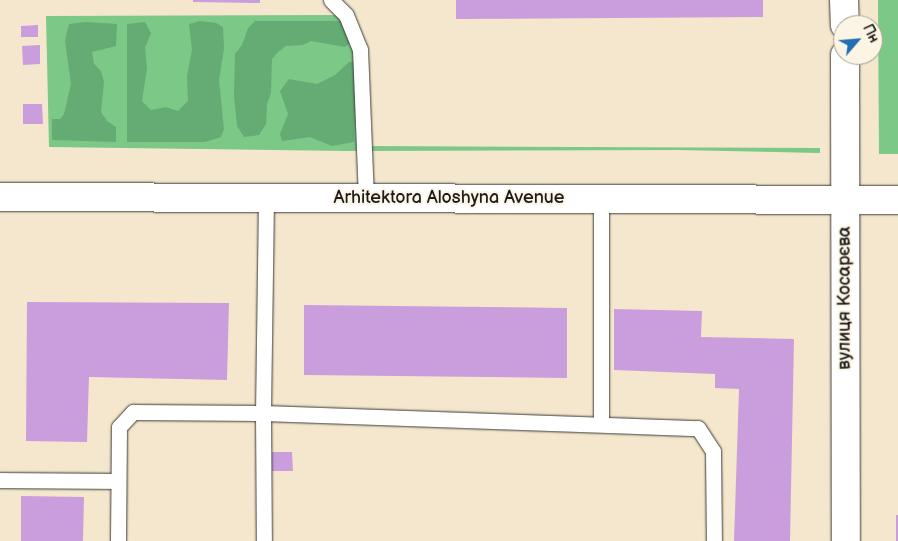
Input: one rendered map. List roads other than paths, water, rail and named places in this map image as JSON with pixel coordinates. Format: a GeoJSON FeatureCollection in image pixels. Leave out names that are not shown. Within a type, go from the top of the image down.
{"type":"FeatureCollection","features":[{"type":"Feature","properties":{"kind":"street"},"geometry":{"type":"LineString","coordinates":[[844,0],[845,15]]}},
{"type":"Feature","properties":{"kind":"street","name":"вулиця Косарєва"},"geometry":{"type":"LineString","coordinates":[[845,65],[846,541]]}},
{"type":"Feature","properties":{"kind":"street","name":"Arhitektora Aloshyna Avenue"},"geometry":{"type":"LineString","coordinates":[[0,197],[601,197],[898,200]]}},
{"type":"Feature","properties":{"kind":"lane"},"geometry":{"type":"LineString","coordinates":[[331,0],[346,15],[360,49],[366,198]]}},
{"type":"Feature","properties":{"kind":"lane"},"geometry":{"type":"LineString","coordinates":[[601,197],[601,423]]}},
{"type":"Feature","properties":{"kind":"lane"},"geometry":{"type":"LineString","coordinates":[[264,541],[263,413],[266,198]]}},
{"type":"Feature","properties":{"kind":"lane"},"geometry":{"type":"LineString","coordinates":[[118,541],[119,428],[133,412],[263,413],[601,423],[698,428],[713,452],[714,541]]}},
{"type":"Feature","properties":{"kind":"lane"},"geometry":{"type":"LineString","coordinates":[[0,480],[118,480]]}}]}
